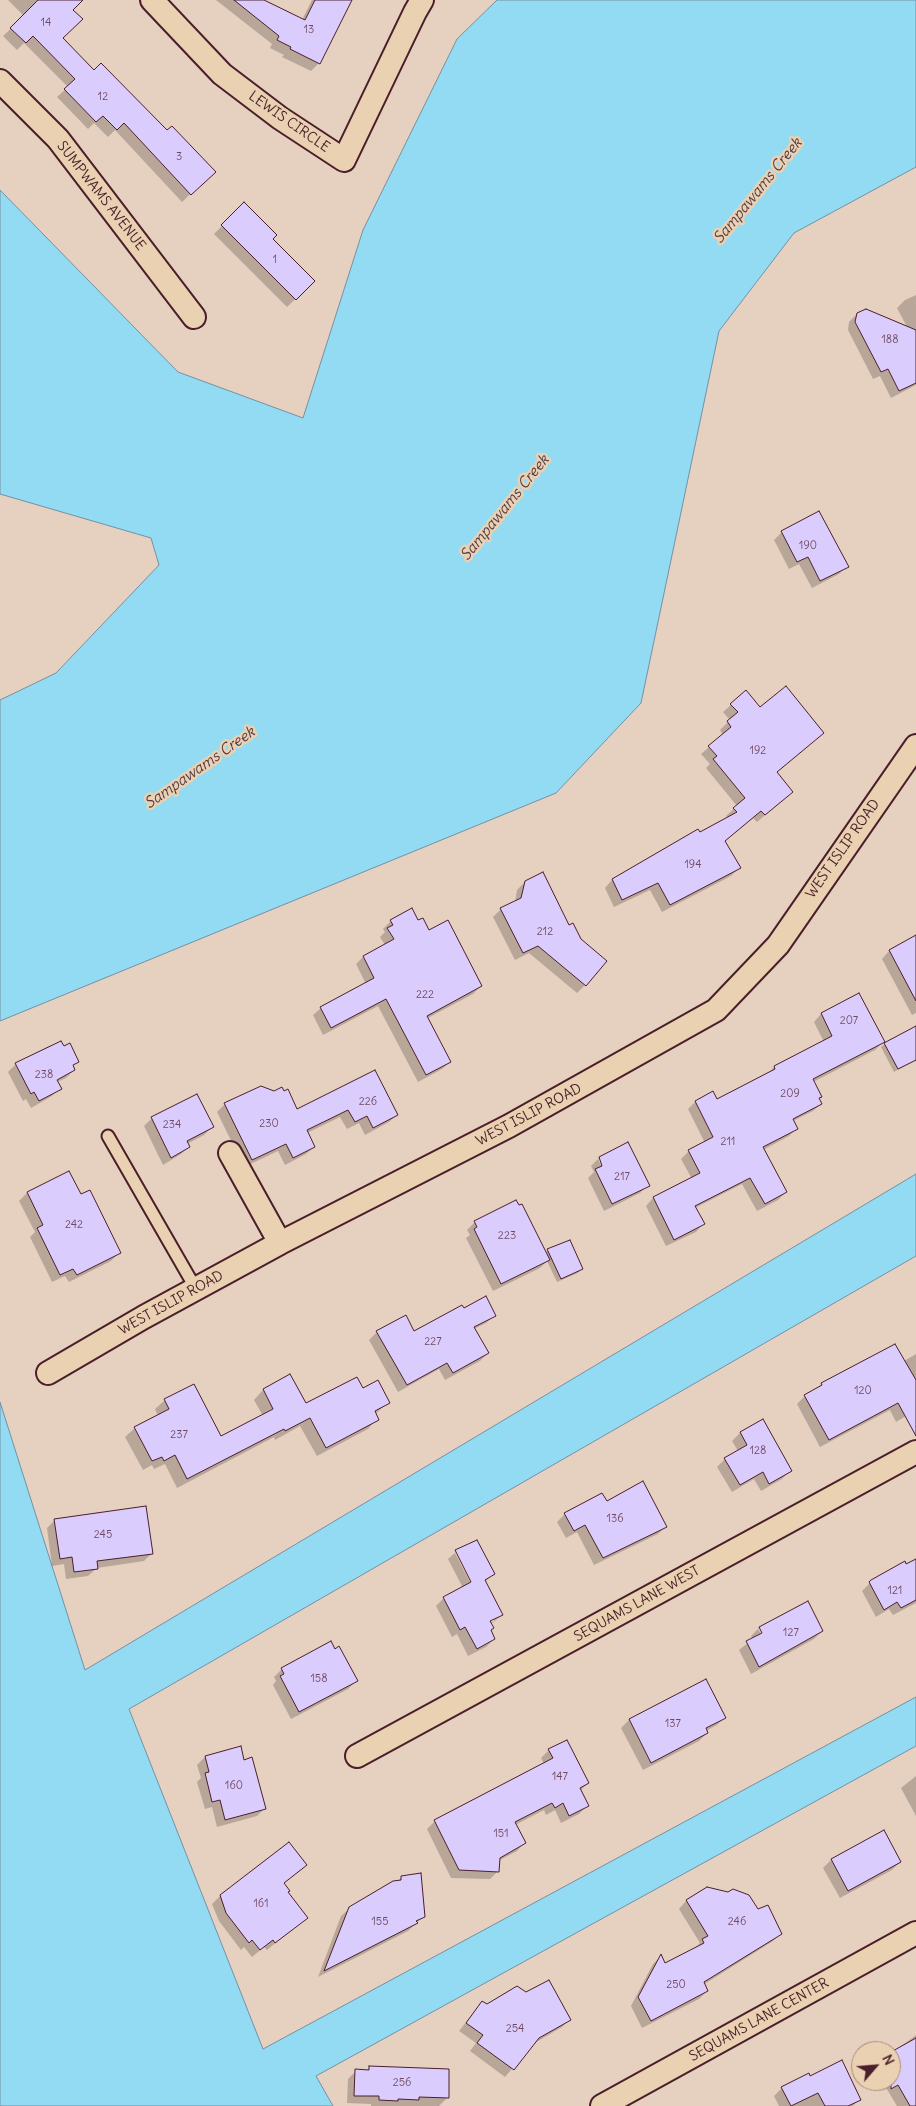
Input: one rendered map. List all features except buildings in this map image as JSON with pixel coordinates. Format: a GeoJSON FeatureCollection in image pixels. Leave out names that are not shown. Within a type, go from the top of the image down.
{"type":"FeatureCollection","features":[{"type":"Feature","properties":{"kind":"street","name":"LEWIS CIRCLE"},"geometry":{"type":"LineString","coordinates":[[152,0],[222,74],[280,118],[344,160],[422,0]]}},
{"type":"Feature","properties":{"kind":"street","name":"SUMPWAMS AVENUE"},"geometry":{"type":"LineString","coordinates":[[0,80],[58,139],[194,317]]}},
{"type":"Feature","properties":{"kind":"street","name":"WEST ISLIP ROAD"},"geometry":{"type":"LineString","coordinates":[[48,1373],[144,1317],[280,1244],[509,1126],[716,1010],[778,945],[916,746]]}},
{"type":"Feature","properties":{"kind":"street"},"geometry":{"type":"LineString","coordinates":[[230,1153],[280,1244]]}},
{"type":"Feature","properties":{"kind":"street","name":"SEQUAMS LANE WEST"},"geometry":{"type":"LineString","coordinates":[[357,1756],[916,1452]]}},
{"type":"Feature","properties":{"kind":"street","name":"SEQUAMS LANE CENTER"},"geometry":{"type":"LineString","coordinates":[[602,2106],[916,1933]]}},
{"type":"Feature","properties":{"kind":"lane"},"geometry":{"type":"LineString","coordinates":[[108,1136],[196,1289]]}},
{"type":"Feature","properties":{"kind":"water","name":"Sampawams Creek"},"geometry":{"type":"Polygon","coordinates":[[[497,0],[916,0],[916,167],[794,233],[719,331],[641,703],[556,793],[0,1021],[0,700],[56,673],[159,565],[151,538],[0,494],[0,190],[178,372],[303,418],[363,230],[457,39],[497,0]]]}},
{"type":"Feature","properties":{"kind":"water"},"geometry":{"type":"Polygon","coordinates":[[[916,1174],[916,1256],[129,1709],[263,2049],[916,1697],[916,1746],[316,2076],[333,2106],[0,2106],[0,1402],[85,1670],[916,1174]]]}}]}
